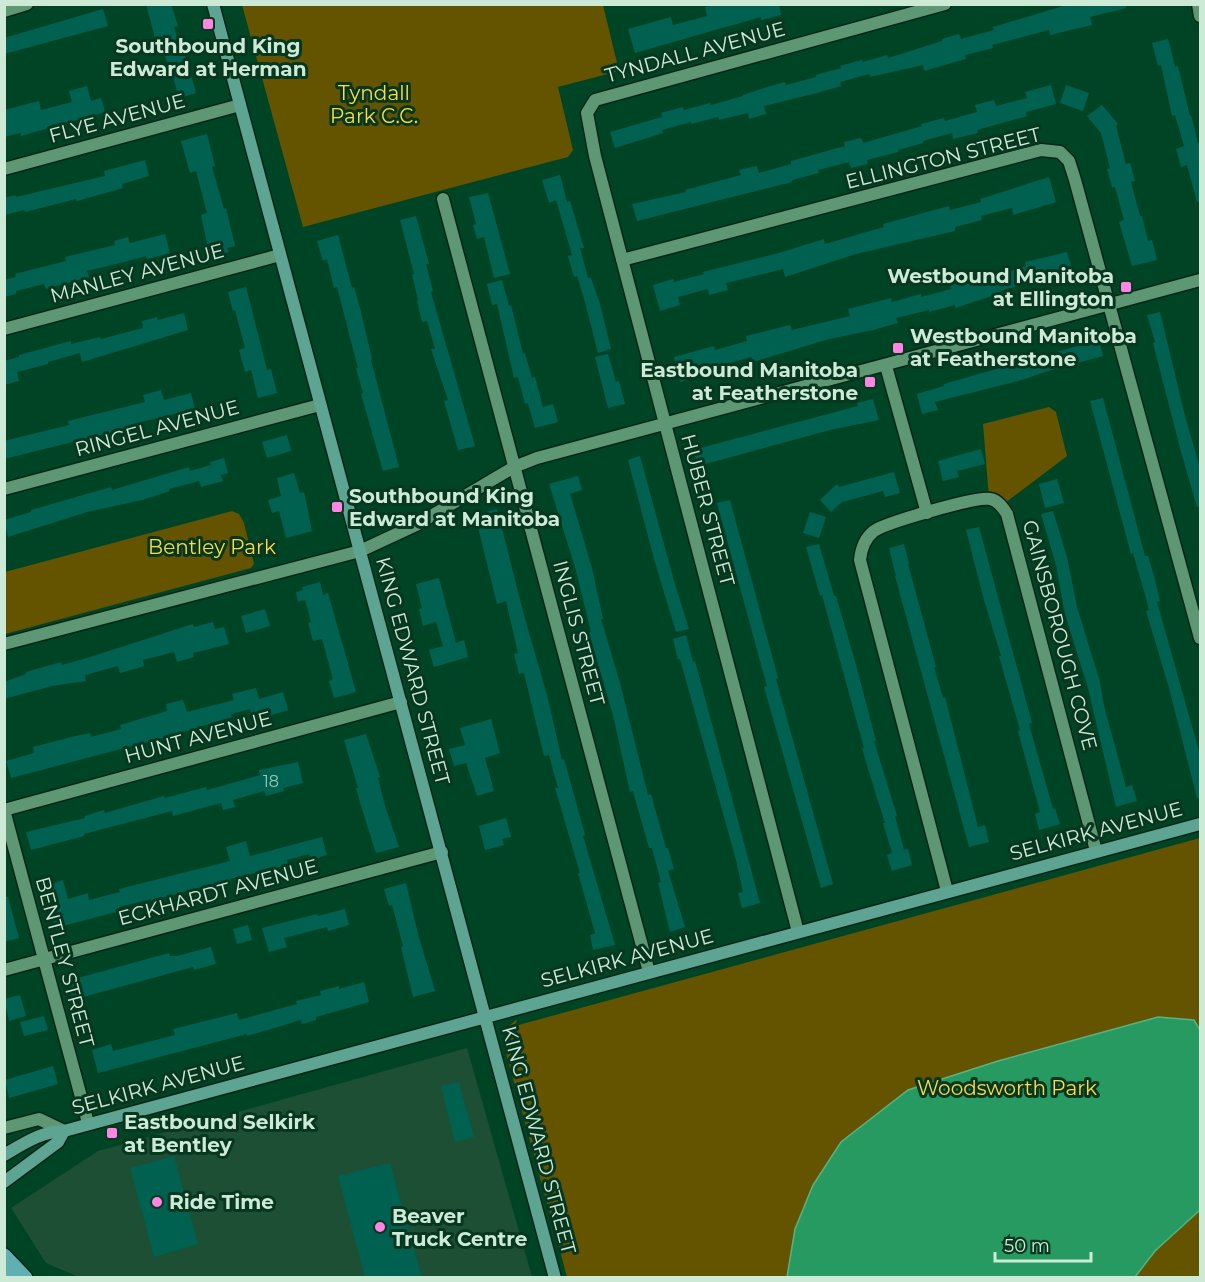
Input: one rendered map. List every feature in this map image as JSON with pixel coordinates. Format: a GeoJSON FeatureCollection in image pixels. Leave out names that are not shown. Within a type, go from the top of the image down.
{"type":"FeatureCollection","features":[{"type":"Feature","properties":{"kind":"main road"},"geometry":{"type":"LineString","coordinates":[[4,1256],[25,1278]]}},
{"type":"Feature","properties":{"kind":"main road"},"geometry":{"type":"LineString","coordinates":[[4,1275],[11,1278]]}},
{"type":"Feature","properties":{"kind":"street"},"geometry":{"type":"LineString","coordinates":[[4,11],[27,4]]}},
{"type":"Feature","properties":{"kind":"street","name":"KING EDWARD STREET"},"geometry":{"type":"LineString","coordinates":[[213,4],[555,1278]]}},
{"type":"Feature","properties":{"kind":"street","name":"TYNDALL AVENUE"},"geometry":{"type":"LineString","coordinates":[[595,100],[945,4]]}},
{"type":"Feature","properties":{"kind":"street"},"geometry":{"type":"LineString","coordinates":[[1198,4],[1200,16]]}},
{"type":"Feature","properties":{"kind":"street","name":"HUBER STREET"},"geometry":{"type":"LineString","coordinates":[[595,100],[587,113],[595,156],[798,932]]}},
{"type":"Feature","properties":{"kind":"street","name":"FLYE AVENUE"},"geometry":{"type":"LineString","coordinates":[[4,169],[240,105]]}},
{"type":"Feature","properties":{"kind":"street","name":"ELLINGTON STREET"},"geometry":{"type":"LineString","coordinates":[[622,260],[1041,150],[1060,152],[1069,161],[1075,180],[1200,638]]}},
{"type":"Feature","properties":{"kind":"street","name":"INGLIS STREET"},"geometry":{"type":"LineString","coordinates":[[443,200],[649,972]]}},
{"type":"Feature","properties":{"kind":"street","name":"MANLEY AVENUE"},"geometry":{"type":"LineString","coordinates":[[4,329],[280,255]]}},
{"type":"Feature","properties":{"kind":"street"},"geometry":{"type":"LineString","coordinates":[[4,644],[360,551],[416,525],[514,467],[537,458],[1200,280]]}},
{"type":"Feature","properties":{"kind":"street"},"geometry":{"type":"LineString","coordinates":[[886,366],[927,513]]}},
{"type":"Feature","properties":{"kind":"street","name":"RINGEL AVENUE"},"geometry":{"type":"LineString","coordinates":[[4,489],[320,405]]}},
{"type":"Feature","properties":{"kind":"street","name":"GAINSBOROUGH COVE"},"geometry":{"type":"LineString","coordinates":[[947,891],[860,560],[869,535],[877,529],[927,513],[989,498],[997,501],[1007,514],[1096,851]]}},
{"type":"Feature","properties":{"kind":"street","name":"HUNT AVENUE"},"geometry":{"type":"LineString","coordinates":[[4,810],[401,702]]}},
{"type":"Feature","properties":{"kind":"street","name":"BENTLEY STREET"},"geometry":{"type":"LineString","coordinates":[[4,810],[88,1123]]}},
{"type":"Feature","properties":{"kind":"street","name":"SELKIRK AVENUE"},"geometry":{"type":"LineString","coordinates":[[4,1155],[52,1131],[64,1131],[1200,824]]}},
{"type":"Feature","properties":{"kind":"street","name":"ECKHARDT AVENUE"},"geometry":{"type":"LineString","coordinates":[[4,970],[442,852]]}},
{"type":"Feature","properties":{"kind":"street","name":"SELKIRK AVENUE"},"geometry":{"type":"LineString","coordinates":[[4,1128],[39,1119],[64,1131]]}},
{"type":"Feature","properties":{"kind":"street","name":"SELKIRK AVENUE"},"geometry":{"type":"LineString","coordinates":[[4,1182],[58,1142],[64,1131]]}},
{"type":"Feature","properties":{"kind":"shaded area"},"geometry":{"type":"Polygon","coordinates":[[[1158,1017],[1194,1020],[1200,1030],[1200,1210],[1155,1251],[1135,1277],[787,1277],[795,1229],[813,1185],[841,1142],[908,1090],[998,1061],[1158,1017]]]}},
{"type":"Feature","properties":{"kind":"shaded area"},"geometry":{"type":"Polygon","coordinates":[[[467,1048],[532,1277],[79,1277],[46,1263],[11,1208],[98,1151],[467,1048]]]}},
{"type":"Feature","properties":{"kind":"green space","name":"Tyndall Park C.C."},"geometry":{"type":"Polygon","coordinates":[[[242,5],[603,5],[619,71],[558,87],[573,150],[568,157],[303,227],[242,5]]]}},
{"type":"Feature","properties":{"kind":"green space"},"geometry":{"type":"Polygon","coordinates":[[[1049,407],[1056,412],[1067,456],[1001,506],[989,498],[983,424],[1049,407]]]}},
{"type":"Feature","properties":{"kind":"green space","name":"Bentley Park"},"geometry":{"type":"Polygon","coordinates":[[[232,511],[239,514],[244,523],[254,564],[251,568],[5,634],[5,572],[232,511]]]}},
{"type":"Feature","properties":{"kind":"green space","name":"Woodsworth Park"},"geometry":{"type":"Polygon","coordinates":[[[1200,838],[1200,1277],[567,1277],[503,1042],[509,1026],[517,1019],[515,1026],[1200,838]]]}},
{"type":"Feature","properties":{"kind":"building"},"geometry":{"type":"Polygon","coordinates":[[[146,4],[171,4],[178,26],[174,27],[196,93],[179,98],[160,37],[155,38],[146,4]]]}},
{"type":"Feature","properties":{"kind":"building"},"geometry":{"type":"Polygon","coordinates":[[[715,4],[779,4],[781,15],[761,20],[761,17],[635,53],[628,29],[671,17],[673,25],[707,16],[705,7],[715,4]]]}},
{"type":"Feature","properties":{"kind":"building"},"geometry":{"type":"Polygon","coordinates":[[[1070,4],[1125,4],[1126,8],[1090,17],[1092,25],[1050,35],[1049,30],[992,45],[993,48],[965,55],[966,59],[924,71],[923,65],[870,77],[869,74],[840,82],[841,86],[764,106],[766,114],[749,119],[748,113],[719,120],[718,117],[691,124],[691,122],[662,130],[663,133],[615,148],[610,132],[662,117],[661,113],[683,107],[684,110],[710,103],[711,105],[785,82],[786,85],[816,77],[816,75],[841,68],[840,66],[862,60],[863,62],[887,55],[888,58],[959,34],[961,39],[994,30],[993,27],[1070,4]]]}},
{"type":"Feature","properties":{"kind":"building"},"geometry":{"type":"Polygon","coordinates":[[[103,9],[108,26],[4,54],[4,38],[103,9]]]}},
{"type":"Feature","properties":{"kind":"building"},"geometry":{"type":"Polygon","coordinates":[[[1168,39],[1175,67],[1178,66],[1198,143],[1200,142],[1200,202],[1197,202],[1187,165],[1181,167],[1176,149],[1184,146],[1175,115],[1172,116],[1161,65],[1158,66],[1152,43],[1168,39]]]}},
{"type":"Feature","properties":{"kind":"building"},"geometry":{"type":"Polygon","coordinates":[[[1051,85],[1056,104],[1026,112],[1027,116],[977,130],[978,133],[953,139],[952,133],[867,160],[868,164],[851,168],[849,162],[818,170],[819,173],[792,180],[792,182],[637,221],[632,204],[686,192],[685,190],[741,175],[739,170],[757,166],[759,173],[791,164],[791,161],[845,146],[844,142],[861,138],[863,143],[922,126],[921,124],[944,118],[945,121],[977,112],[975,105],[994,100],[996,106],[1027,98],[1025,92],[1051,85]]]}},
{"type":"Feature","properties":{"kind":"building"},"geometry":{"type":"Polygon","coordinates":[[[1066,85],[1089,93],[1083,111],[1060,103],[1066,85]]]}},
{"type":"Feature","properties":{"kind":"building"},"geometry":{"type":"Polygon","coordinates":[[[87,86],[91,101],[101,98],[105,112],[21,136],[21,133],[4,137],[4,110],[39,101],[41,110],[72,102],[69,91],[87,86]]]}},
{"type":"Feature","properties":{"kind":"building"},"geometry":{"type":"Polygon","coordinates":[[[1102,105],[1118,124],[1116,126],[1126,164],[1130,163],[1135,181],[1131,182],[1140,216],[1142,216],[1148,241],[1152,240],[1157,260],[1132,266],[1119,222],[1124,220],[1115,187],[1112,187],[1107,169],[1110,168],[1101,133],[1087,116],[1102,105]]]}},
{"type":"Feature","properties":{"kind":"building"},"geometry":{"type":"Polygon","coordinates":[[[207,134],[215,166],[212,167],[224,209],[226,208],[235,246],[227,248],[229,252],[210,257],[201,215],[207,213],[196,171],[190,173],[181,141],[207,134]]]}},
{"type":"Feature","properties":{"kind":"building"},"geometry":{"type":"Polygon","coordinates":[[[145,160],[149,176],[122,184],[123,188],[77,201],[76,199],[4,215],[4,198],[105,176],[104,171],[145,160]]]}},
{"type":"Feature","properties":{"kind":"building"},"geometry":{"type":"Polygon","coordinates":[[[560,175],[584,248],[580,248],[588,278],[591,278],[600,304],[611,349],[598,353],[577,276],[574,277],[568,256],[572,255],[556,200],[549,203],[542,180],[560,175]]]}},
{"type":"Feature","properties":{"kind":"building"},"geometry":{"type":"Polygon","coordinates":[[[1049,177],[1056,202],[1013,215],[1012,208],[981,216],[982,220],[955,227],[955,231],[856,254],[785,277],[783,269],[726,283],[728,290],[709,295],[708,289],[678,297],[680,305],[660,311],[653,285],[704,274],[703,272],[824,239],[825,244],[884,227],[883,224],[949,206],[950,210],[981,202],[980,199],[1049,177]]]}},
{"type":"Feature","properties":{"kind":"building"},"geometry":{"type":"Polygon","coordinates":[[[488,193],[510,274],[494,278],[484,237],[477,239],[473,225],[476,224],[469,197],[488,193]]]}},
{"type":"Feature","properties":{"kind":"building"},"geometry":{"type":"Polygon","coordinates":[[[416,216],[429,264],[426,264],[433,291],[431,292],[475,446],[458,450],[444,401],[448,400],[431,349],[435,349],[427,321],[422,322],[412,274],[414,274],[400,220],[416,216]]]}},
{"type":"Feature","properties":{"kind":"building"},"geometry":{"type":"Polygon","coordinates":[[[165,234],[170,253],[147,259],[146,256],[87,271],[89,277],[46,289],[44,284],[16,291],[16,294],[4,297],[4,280],[16,277],[15,274],[66,261],[65,257],[115,245],[114,241],[128,237],[130,243],[165,234]]]}},
{"type":"Feature","properties":{"kind":"building"},"geometry":{"type":"Polygon","coordinates":[[[338,235],[352,288],[354,287],[360,308],[399,467],[383,471],[361,394],[363,393],[356,368],[358,368],[337,287],[334,288],[327,259],[323,261],[317,241],[338,235]]]}},
{"type":"Feature","properties":{"kind":"building"},"geometry":{"type":"Polygon","coordinates":[[[1067,252],[1074,277],[1032,286],[1031,282],[955,308],[955,305],[896,318],[898,323],[873,330],[829,339],[753,362],[751,357],[719,366],[720,371],[680,382],[674,357],[714,346],[715,350],[747,341],[746,336],[790,325],[792,330],[850,316],[848,309],[891,298],[892,302],[921,294],[921,297],[951,289],[949,282],[967,277],[969,284],[1026,266],[1025,262],[1067,252]]]}},
{"type":"Feature","properties":{"kind":"building"},"geometry":{"type":"Polygon","coordinates":[[[502,280],[509,306],[511,305],[523,354],[525,353],[532,378],[535,377],[543,407],[553,404],[558,422],[535,428],[528,403],[525,404],[518,377],[514,378],[497,304],[492,305],[487,284],[502,280]]]}},
{"type":"Feature","properties":{"kind":"building"},"geometry":{"type":"Polygon","coordinates":[[[246,287],[267,370],[271,369],[277,393],[258,398],[251,370],[245,372],[239,350],[245,348],[228,292],[246,287]]]}},
{"type":"Feature","properties":{"kind":"building"},"geometry":{"type":"Polygon","coordinates":[[[1160,312],[1200,468],[1200,506],[1197,507],[1147,315],[1160,312]]]}},
{"type":"Feature","properties":{"kind":"building"},"geometry":{"type":"Polygon","coordinates":[[[184,313],[188,330],[82,362],[80,353],[48,362],[48,364],[17,372],[19,381],[4,385],[4,361],[19,357],[19,355],[71,341],[71,344],[100,337],[101,339],[143,328],[142,321],[157,317],[158,320],[184,313]]]}},
{"type":"Feature","properties":{"kind":"building"},"geometry":{"type":"Polygon","coordinates":[[[1099,340],[1103,356],[935,402],[938,410],[922,414],[917,394],[944,386],[944,384],[1099,340]]]}},
{"type":"Feature","properties":{"kind":"building"},"geometry":{"type":"Polygon","coordinates":[[[608,354],[625,404],[608,408],[595,357],[608,354]]]}},
{"type":"Feature","properties":{"kind":"building"},"geometry":{"type":"Polygon","coordinates":[[[161,390],[164,400],[191,393],[195,409],[141,422],[143,429],[131,433],[129,428],[4,459],[4,441],[69,425],[68,421],[145,402],[143,395],[161,390]]]}},
{"type":"Feature","properties":{"kind":"building"},"geometry":{"type":"Polygon","coordinates":[[[1103,398],[1145,556],[1148,556],[1154,576],[1160,601],[1157,602],[1200,755],[1200,798],[1197,798],[1169,688],[1146,611],[1149,610],[1142,584],[1133,553],[1131,554],[1090,401],[1103,398]]]}},
{"type":"Feature","properties":{"kind":"building"},"geometry":{"type":"Polygon","coordinates":[[[873,399],[879,420],[830,430],[698,466],[693,450],[858,406],[857,403],[873,399]]]}},
{"type":"Feature","properties":{"kind":"building"},"geometry":{"type":"Polygon","coordinates":[[[287,435],[291,451],[267,458],[262,442],[287,435]]]}},
{"type":"Feature","properties":{"kind":"building"},"geometry":{"type":"Polygon","coordinates":[[[981,449],[985,464],[957,471],[959,477],[943,481],[938,461],[981,449]]]}},
{"type":"Feature","properties":{"kind":"building"},"geometry":{"type":"Polygon","coordinates":[[[640,456],[689,629],[676,632],[654,559],[628,460],[640,456]]]}},
{"type":"Feature","properties":{"kind":"building"},"geometry":{"type":"Polygon","coordinates":[[[224,458],[228,473],[221,475],[223,481],[201,487],[199,481],[169,489],[170,491],[142,500],[87,512],[8,537],[4,520],[31,512],[31,510],[111,487],[112,490],[189,467],[190,471],[211,465],[210,462],[224,458]]]}},
{"type":"Feature","properties":{"kind":"building"},"geometry":{"type":"Polygon","coordinates":[[[894,472],[900,493],[885,497],[883,491],[842,502],[831,512],[820,500],[837,484],[839,487],[894,472]]]}},
{"type":"Feature","properties":{"kind":"building"},"geometry":{"type":"Polygon","coordinates":[[[294,473],[300,493],[304,492],[312,531],[286,538],[279,511],[272,513],[268,500],[281,496],[277,478],[294,473]]]}},
{"type":"Feature","properties":{"kind":"building"},"geometry":{"type":"Polygon","coordinates":[[[578,476],[582,490],[570,494],[592,568],[603,619],[601,619],[620,683],[648,795],[651,794],[674,869],[668,871],[685,927],[670,932],[652,848],[649,848],[633,791],[630,792],[613,715],[589,633],[591,632],[575,567],[549,484],[578,476]]]}},
{"type":"Feature","properties":{"kind":"building"},"geometry":{"type":"Polygon","coordinates":[[[1057,479],[1064,503],[1045,508],[1039,484],[1057,479]]]}},
{"type":"Feature","properties":{"kind":"building"},"geometry":{"type":"Polygon","coordinates":[[[730,500],[778,678],[776,679],[833,884],[821,888],[764,687],[767,686],[717,503],[730,500]]]}},
{"type":"Feature","properties":{"kind":"building"},"geometry":{"type":"Polygon","coordinates":[[[497,509],[562,760],[564,759],[585,835],[583,836],[615,945],[593,950],[590,935],[595,933],[555,788],[558,788],[549,755],[544,756],[524,673],[519,674],[514,654],[518,653],[506,601],[497,604],[475,515],[497,509]]]}},
{"type":"Feature","properties":{"kind":"building"},"geometry":{"type":"Polygon","coordinates":[[[1053,511],[1126,787],[1132,785],[1137,801],[1116,807],[1088,688],[1065,614],[1056,565],[1041,514],[1053,511]]]}},
{"type":"Feature","properties":{"kind":"building"},"geometry":{"type":"Polygon","coordinates":[[[810,512],[826,517],[819,538],[803,533],[810,512]]]}},
{"type":"Feature","properties":{"kind":"building"},"geometry":{"type":"Polygon","coordinates":[[[979,527],[1032,723],[1029,724],[1053,809],[1055,808],[1060,824],[1039,830],[1035,814],[1040,812],[999,656],[1001,656],[966,530],[979,527]]]}},
{"type":"Feature","properties":{"kind":"building"},"geometry":{"type":"Polygon","coordinates":[[[819,544],[856,665],[904,850],[908,849],[912,865],[892,871],[887,855],[892,853],[883,823],[885,823],[862,748],[864,748],[822,595],[820,596],[806,547],[819,544]]]}},
{"type":"Feature","properties":{"kind":"building"},"geometry":{"type":"Polygon","coordinates":[[[904,544],[936,667],[934,667],[943,698],[945,697],[978,827],[985,825],[989,842],[969,847],[895,576],[889,548],[904,544]]]}},
{"type":"Feature","properties":{"kind":"building"},"geometry":{"type":"Polygon","coordinates":[[[439,578],[456,643],[464,640],[468,657],[434,667],[429,650],[443,646],[436,622],[423,626],[419,609],[422,608],[416,584],[439,578]]]}},
{"type":"Feature","properties":{"kind":"building"},"geometry":{"type":"Polygon","coordinates":[[[320,582],[323,595],[328,593],[356,692],[334,698],[329,681],[333,679],[322,639],[313,641],[305,600],[298,602],[296,592],[303,590],[302,587],[320,582]]]}},
{"type":"Feature","properties":{"kind":"building"},"geometry":{"type":"Polygon","coordinates":[[[265,609],[270,626],[246,633],[241,616],[265,609]]]}},
{"type":"Feature","properties":{"kind":"building"},"geometry":{"type":"Polygon","coordinates":[[[213,622],[215,629],[224,627],[229,644],[193,653],[194,657],[177,662],[174,652],[143,660],[144,666],[135,669],[120,673],[118,666],[85,675],[86,681],[52,686],[4,699],[4,682],[26,674],[26,672],[61,662],[62,665],[87,658],[193,624],[194,627],[213,622]]]}},
{"type":"Feature","properties":{"kind":"building"},"geometry":{"type":"Polygon","coordinates":[[[686,635],[760,903],[742,908],[738,893],[743,892],[736,860],[673,639],[686,635]]]}},
{"type":"Feature","properties":{"kind":"building"},"geometry":{"type":"Polygon","coordinates":[[[256,688],[259,699],[283,692],[288,710],[266,717],[264,711],[251,714],[250,709],[231,714],[232,717],[170,736],[11,778],[6,761],[34,753],[33,747],[75,736],[90,733],[91,737],[121,729],[120,725],[167,711],[166,704],[183,700],[187,712],[234,700],[232,694],[256,688]]]}},
{"type":"Feature","properties":{"kind":"building"},"geometry":{"type":"Polygon","coordinates":[[[491,719],[500,753],[485,758],[494,791],[477,796],[466,763],[454,766],[449,749],[465,745],[460,728],[491,719]]]}},
{"type":"Feature","properties":{"kind":"building"},"geometry":{"type":"Polygon","coordinates":[[[366,734],[380,777],[378,778],[385,806],[399,847],[376,853],[344,740],[366,734]]]}},
{"type":"Feature","properties":{"kind":"building"},"geometry":{"type":"Polygon","coordinates":[[[298,762],[303,783],[283,788],[284,791],[266,796],[264,791],[233,800],[235,807],[223,810],[221,803],[173,816],[172,811],[31,850],[26,832],[164,796],[165,798],[206,787],[207,790],[260,775],[259,770],[298,762]]]}},
{"type":"Feature","properties":{"kind":"building"},"geometry":{"type":"Polygon","coordinates":[[[506,818],[511,837],[502,839],[504,845],[485,850],[479,826],[506,818]]]}},
{"type":"Feature","properties":{"kind":"building"},"geometry":{"type":"Polygon","coordinates":[[[322,837],[327,855],[311,860],[309,854],[287,860],[288,865],[230,879],[231,882],[217,886],[216,883],[151,901],[151,899],[119,907],[120,911],[55,928],[44,886],[63,880],[68,899],[88,893],[89,900],[120,892],[119,889],[230,861],[226,847],[246,841],[250,856],[322,837]]]}},
{"type":"Feature","properties":{"kind":"building"},"geometry":{"type":"Polygon","coordinates":[[[406,883],[435,991],[413,997],[392,905],[389,906],[384,889],[406,883]]]}},
{"type":"Feature","properties":{"kind":"building"},"geometry":{"type":"Polygon","coordinates":[[[4,897],[8,897],[19,938],[4,942],[4,897]]]}},
{"type":"Feature","properties":{"kind":"building"},"geometry":{"type":"Polygon","coordinates":[[[345,909],[349,925],[328,931],[327,927],[284,938],[287,947],[269,952],[262,928],[345,909]]]}},
{"type":"Feature","properties":{"kind":"building"},"geometry":{"type":"Polygon","coordinates":[[[248,925],[252,940],[237,944],[233,929],[248,925]]]}},
{"type":"Feature","properties":{"kind":"building"},"geometry":{"type":"Polygon","coordinates":[[[211,947],[216,964],[194,970],[193,967],[72,1000],[67,981],[169,953],[170,956],[177,956],[211,947]]]}},
{"type":"Feature","properties":{"kind":"building"},"geometry":{"type":"Polygon","coordinates":[[[364,982],[369,1002],[316,1017],[316,1020],[302,1024],[301,1020],[247,1036],[247,1034],[98,1073],[92,1050],[111,1044],[113,1051],[175,1035],[173,1029],[237,1013],[239,1020],[297,1004],[296,1001],[321,995],[320,991],[339,986],[339,989],[364,982]]]}},
{"type":"Feature","properties":{"kind":"building"},"geometry":{"type":"Polygon","coordinates":[[[20,995],[26,1016],[9,1021],[4,999],[20,995]]]}},
{"type":"Feature","properties":{"kind":"building"},"geometry":{"type":"Polygon","coordinates":[[[44,1016],[48,1030],[24,1036],[20,1022],[44,1016]]]}},
{"type":"Feature","properties":{"kind":"building"},"geometry":{"type":"Polygon","coordinates":[[[53,1066],[58,1084],[9,1098],[5,1080],[53,1066]]]}},
{"type":"Feature","properties":{"kind":"building"},"geometry":{"type":"Polygon","coordinates":[[[459,1082],[474,1137],[455,1142],[441,1086],[459,1082]]]}},
{"type":"Feature","properties":{"kind":"building"},"geometry":{"type":"Polygon","coordinates":[[[174,1156],[198,1244],[154,1257],[130,1168],[174,1156]]]}},
{"type":"Feature","properties":{"kind":"building","name":"Beaver Truck Centre"},"geometry":{"type":"Polygon","coordinates":[[[390,1163],[422,1278],[365,1278],[338,1176],[390,1163]]]}},
{"type":"Feature","properties":{"kind":"place","name":"Southbound King Edward at Herman"},"geometry":{"type":"Point","coordinates":[208,24]}},
{"type":"Feature","properties":{"kind":"place","name":"Westbound Manitoba at Ellington"},"geometry":{"type":"Point","coordinates":[1126,287]}},
{"type":"Feature","properties":{"kind":"place","name":"Westbound Manitoba at Featherstone"},"geometry":{"type":"Point","coordinates":[898,348]}},
{"type":"Feature","properties":{"kind":"place","name":"Eastbound Manitoba at Featherstone"},"geometry":{"type":"Point","coordinates":[870,382]}},
{"type":"Feature","properties":{"kind":"place","name":"Southbound King Edward at Manitoba"},"geometry":{"type":"Point","coordinates":[337,507]}},
{"type":"Feature","properties":{"kind":"place","name":"Eastbound Selkirk at Bentley"},"geometry":{"type":"Point","coordinates":[112,1133]}},
{"type":"Feature","properties":{"kind":"place","name":"Ride Time"},"geometry":{"type":"Point","coordinates":[157,1202]}},
{"type":"Feature","properties":{"kind":"place","name":"Beaver Truck Centre"},"geometry":{"type":"Point","coordinates":[380,1227]}}]}
